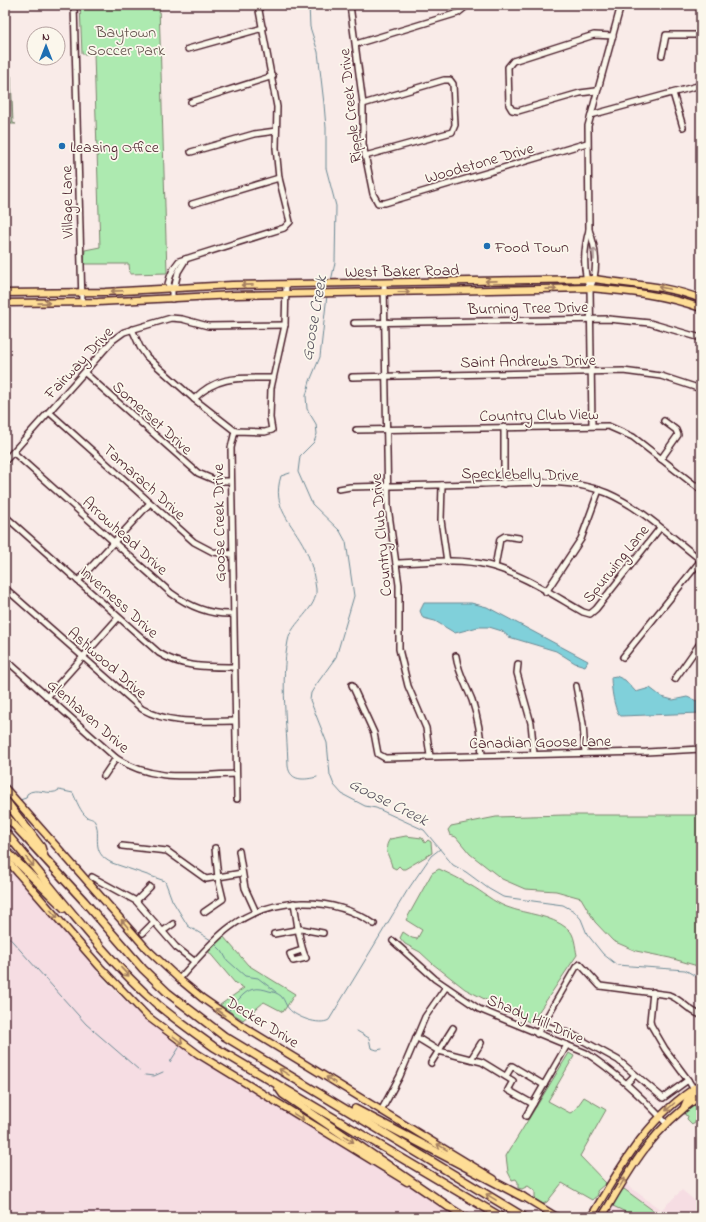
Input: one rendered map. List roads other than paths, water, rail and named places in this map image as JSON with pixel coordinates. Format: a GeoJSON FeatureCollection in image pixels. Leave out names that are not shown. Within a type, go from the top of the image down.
{"type":"FeatureCollection","features":[{"type":"Feature","properties":{"kind":"highway"},"geometry":{"type":"LineString","coordinates":[[5,800],[41,847],[46,861]]}},
{"type":"Feature","properties":{"kind":"highway","name":"Decker Drive"},"geometry":{"type":"LineString","coordinates":[[5,815],[84,901],[124,949],[168,993],[224,1036],[524,1217]]}},
{"type":"Feature","properties":{"kind":"highway"},"geometry":{"type":"LineString","coordinates":[[5,832],[90,933],[133,980],[181,1023],[214,1047],[501,1217]]}},
{"type":"Feature","properties":{"kind":"highway"},"geometry":{"type":"LineString","coordinates":[[5,850],[90,933]]}},
{"type":"Feature","properties":{"kind":"highway"},"geometry":{"type":"LineString","coordinates":[[296,1079],[523,1197]]}},
{"type":"Feature","properties":{"kind":"highway"},"geometry":{"type":"LineString","coordinates":[[274,1082],[283,1094],[449,1207]]}},
{"type":"Feature","properties":{"kind":"main road","name":"West Baker Road"},"geometry":{"type":"LineString","coordinates":[[5,293],[172,289],[232,285],[595,279],[645,284],[701,298]]}},
{"type":"Feature","properties":{"kind":"main road"},"geometry":{"type":"LineString","coordinates":[[512,281],[512,290]]}},
{"type":"Feature","properties":{"kind":"main road","name":"West Baker Road"},"geometry":{"type":"LineString","coordinates":[[5,303],[82,303],[286,294],[590,288],[624,290],[681,302],[701,308]]}},
{"type":"Feature","properties":{"kind":"main road"},"geometry":{"type":"LineString","coordinates":[[681,302],[685,293]]}},
{"type":"Feature","properties":{"kind":"main road","name":"Decker Drive"},"geometry":{"type":"LineString","coordinates":[[5,788],[60,849],[131,932],[179,979],[230,1018],[380,1111],[557,1217]]}},
{"type":"Feature","properties":{"kind":"main road"},"geometry":{"type":"LineString","coordinates":[[5,858],[100,967],[147,1016],[198,1054],[465,1217]]}},
{"type":"Feature","properties":{"kind":"main road"},"geometry":{"type":"LineString","coordinates":[[591,1217],[632,1148],[660,1116],[693,1088],[701,1084]]}},
{"type":"Feature","properties":{"kind":"main road"},"geometry":{"type":"LineString","coordinates":[[684,1107],[686,1100],[693,1094],[693,1088]]}},
{"type":"Feature","properties":{"kind":"main road"},"geometry":{"type":"LineString","coordinates":[[602,1217],[642,1151],[666,1123],[684,1107],[701,1095]]}},
{"type":"Feature","properties":{"kind":"street","name":"Village Lane"},"geometry":{"type":"LineString","coordinates":[[74,5],[82,303]]}},
{"type":"Feature","properties":{"kind":"street"},"geometry":{"type":"LineString","coordinates":[[172,299],[172,289],[175,285],[178,272],[186,259],[289,226],[290,219],[279,178],[276,131],[277,107],[273,76],[258,5]]}},
{"type":"Feature","properties":{"kind":"street","name":"Ripple Creek Drive"},"geometry":{"type":"LineString","coordinates":[[350,5],[363,104],[363,144],[373,194],[378,203]]}},
{"type":"Feature","properties":{"kind":"street"},"geometry":{"type":"LineString","coordinates":[[356,44],[458,14],[468,5]]}},
{"type":"Feature","properties":{"kind":"street"},"geometry":{"type":"LineString","coordinates":[[592,425],[590,288],[586,280],[585,244],[589,230],[587,144],[596,91],[621,5]]}},
{"type":"Feature","properties":{"kind":"street"},"geometry":{"type":"LineString","coordinates":[[188,49],[263,28]]}},
{"type":"Feature","properties":{"kind":"street"},"geometry":{"type":"LineString","coordinates":[[596,91],[580,93],[518,111],[512,110],[509,105],[510,63],[594,35],[613,36]]}},
{"type":"Feature","properties":{"kind":"street"},"geometry":{"type":"LineString","coordinates":[[662,55],[666,35],[701,35]]}},
{"type":"Feature","properties":{"kind":"street"},"geometry":{"type":"LineString","coordinates":[[190,102],[273,76]]}},
{"type":"Feature","properties":{"kind":"street"},"geometry":{"type":"LineString","coordinates":[[363,104],[444,80],[450,80],[453,84],[455,125],[452,132],[365,156]]}},
{"type":"Feature","properties":{"kind":"street"},"geometry":{"type":"LineString","coordinates":[[591,115],[701,85]]}},
{"type":"Feature","properties":{"kind":"street"},"geometry":{"type":"LineString","coordinates":[[673,93],[683,127]]}},
{"type":"Feature","properties":{"kind":"street"},"geometry":{"type":"LineString","coordinates":[[190,152],[254,134],[276,131]]}},
{"type":"Feature","properties":{"kind":"street","name":"Woodstone Drive"},"geometry":{"type":"LineString","coordinates":[[378,203],[385,203],[587,144]]}},
{"type":"Feature","properties":{"kind":"street"},"geometry":{"type":"LineString","coordinates":[[192,204],[279,178]]}},
{"type":"Feature","properties":{"kind":"street"},"geometry":{"type":"LineString","coordinates":[[589,230],[594,243],[595,279],[590,288]]}},
{"type":"Feature","properties":{"kind":"street","name":"Country Club Drive"},"geometry":{"type":"LineString","coordinates":[[384,283],[388,513],[400,598],[399,649],[408,686],[426,728],[430,756]]}},
{"type":"Feature","properties":{"kind":"street"},"geometry":{"type":"LineString","coordinates":[[132,329],[144,353],[194,399],[235,431],[265,432],[272,430],[270,402],[272,378],[285,325],[286,285]]}},
{"type":"Feature","properties":{"kind":"street","name":"Fairway Drive"},"geometry":{"type":"LineString","coordinates":[[5,461],[113,340],[132,329],[171,318],[182,319],[208,326],[285,325]]}},
{"type":"Feature","properties":{"kind":"street","name":"Burning Tree Drive"},"geometry":{"type":"LineString","coordinates":[[354,323],[591,318],[650,323],[701,338]]}},
{"type":"Feature","properties":{"kind":"street","name":"Saint Andrew's Drive"},"geometry":{"type":"LineString","coordinates":[[352,377],[623,371],[652,374],[683,381],[701,389]]}},
{"type":"Feature","properties":{"kind":"street","name":"Somerset Drive"},"geometry":{"type":"LineString","coordinates":[[85,373],[198,473],[217,481],[230,481]]}},
{"type":"Feature","properties":{"kind":"street"},"geometry":{"type":"LineString","coordinates":[[194,399],[203,389],[220,381],[272,378]]}},
{"type":"Feature","properties":{"kind":"street","name":"Tamarach Drive"},"geometry":{"type":"LineString","coordinates":[[49,412],[150,503],[203,548],[213,552],[232,554]]}},
{"type":"Feature","properties":{"kind":"street"},"geometry":{"type":"LineString","coordinates":[[661,459],[678,435],[676,430],[664,421]]}},
{"type":"Feature","properties":{"kind":"street","name":"Country Club View"},"geometry":{"type":"LineString","coordinates":[[356,430],[592,425],[608,426],[627,433],[700,488]]}},
{"type":"Feature","properties":{"kind":"street"},"geometry":{"type":"LineString","coordinates":[[504,427],[504,484]]}},
{"type":"Feature","properties":{"kind":"street","name":"Goose Creek Drive"},"geometry":{"type":"LineString","coordinates":[[235,431],[230,448],[230,481],[234,721],[237,799]]}},
{"type":"Feature","properties":{"kind":"street","name":"Arrowhead Drive"},"geometry":{"type":"LineString","coordinates":[[13,452],[182,601],[203,611],[233,614]]}},
{"type":"Feature","properties":{"kind":"street","name":"Specklebelly Drive"},"geometry":{"type":"LineString","coordinates":[[339,489],[350,487],[387,486],[565,483],[599,490],[627,503],[701,560]]}},
{"type":"Feature","properties":{"kind":"street"},"geometry":{"type":"LineString","coordinates":[[442,485],[441,520],[447,562]]}},
{"type":"Feature","properties":{"kind":"street"},"geometry":{"type":"LineString","coordinates":[[396,563],[447,562],[482,564],[512,574],[546,592],[581,539],[599,490]]}},
{"type":"Feature","properties":{"kind":"street"},"geometry":{"type":"LineString","coordinates":[[78,581],[150,503]]}},
{"type":"Feature","properties":{"kind":"street","name":"Inverness Drive"},"geometry":{"type":"LineString","coordinates":[[5,516],[118,618],[167,658],[182,664],[203,668],[234,667]]}},
{"type":"Feature","properties":{"kind":"street","name":"Spurwing Lane"},"geometry":{"type":"LineString","coordinates":[[546,592],[583,612],[590,614],[596,609],[660,528]]}},
{"type":"Feature","properties":{"kind":"street"},"geometry":{"type":"LineString","coordinates":[[495,568],[500,539],[505,536],[519,538]]}},
{"type":"Feature","properties":{"kind":"street"},"geometry":{"type":"LineString","coordinates":[[623,658],[701,560]]}},
{"type":"Feature","properties":{"kind":"street","name":"Ashwood Drive"},"geometry":{"type":"LineString","coordinates":[[5,588],[135,704],[155,715],[176,721],[234,721]]}},
{"type":"Feature","properties":{"kind":"street"},"geometry":{"type":"LineString","coordinates":[[47,696],[118,618]]}},
{"type":"Feature","properties":{"kind":"street"},"geometry":{"type":"LineString","coordinates":[[675,679],[701,642]]}},
{"type":"Feature","properties":{"kind":"street"},"geometry":{"type":"LineString","coordinates":[[456,656],[458,668],[478,720],[482,755]]}},
{"type":"Feature","properties":{"kind":"street","name":"Glenhaven Drive"},"geometry":{"type":"LineString","coordinates":[[5,659],[116,758],[137,770],[158,775],[236,774]]}},
{"type":"Feature","properties":{"kind":"street"},"geometry":{"type":"LineString","coordinates":[[518,664],[517,673],[531,723],[534,754]]}},
{"type":"Feature","properties":{"kind":"street","name":"Canadian Goose Lane"},"geometry":{"type":"LineString","coordinates":[[352,685],[374,733],[380,756],[585,753],[701,749]]}},
{"type":"Feature","properties":{"kind":"street"},"geometry":{"type":"LineString","coordinates":[[576,686],[583,724],[585,753]]}},
{"type":"Feature","properties":{"kind":"street"},"geometry":{"type":"LineString","coordinates":[[104,776],[116,758]]}},
{"type":"Feature","properties":{"kind":"street"},"geometry":{"type":"LineString","coordinates":[[122,846],[167,851],[199,876],[206,879],[242,873]]}},
{"type":"Feature","properties":{"kind":"street"},"geometry":{"type":"LineString","coordinates":[[204,912],[223,899],[218,878],[215,848]]}},
{"type":"Feature","properties":{"kind":"street"},"geometry":{"type":"LineString","coordinates":[[239,851],[245,888],[256,912]]}},
{"type":"Feature","properties":{"kind":"street"},"geometry":{"type":"LineString","coordinates":[[92,877],[136,901],[176,947],[195,962]]}},
{"type":"Feature","properties":{"kind":"street"},"geometry":{"type":"LineString","coordinates":[[136,901],[150,887]]}},
{"type":"Feature","properties":{"kind":"street"},"geometry":{"type":"LineString","coordinates":[[179,979],[229,927],[256,912],[271,906],[294,903],[338,907],[352,912],[374,924]]}},
{"type":"Feature","properties":{"kind":"street"},"geometry":{"type":"LineString","coordinates":[[294,903],[300,929],[302,950]]}},
{"type":"Feature","properties":{"kind":"street"},"geometry":{"type":"LineString","coordinates":[[142,933],[154,922]]}},
{"type":"Feature","properties":{"kind":"street"},"geometry":{"type":"LineString","coordinates":[[163,931],[173,924]]}},
{"type":"Feature","properties":{"kind":"street"},"geometry":{"type":"LineString","coordinates":[[274,934],[300,929],[323,933]]}},
{"type":"Feature","properties":{"kind":"street","name":"Shady Hill Drive"},"geometry":{"type":"LineString","coordinates":[[393,941],[446,987],[479,1009],[586,1053],[627,1083],[666,1123]]}},
{"type":"Feature","properties":{"kind":"street"},"geometry":{"type":"LineString","coordinates":[[537,1034],[541,1024],[578,965],[583,967],[600,986],[673,996],[689,1010],[701,1015]]}},
{"type":"Feature","properties":{"kind":"street"},"geometry":{"type":"LineString","coordinates":[[380,1111],[400,1076],[425,1017],[446,987]]}},
{"type":"Feature","properties":{"kind":"street"},"geometry":{"type":"LineString","coordinates":[[652,992],[651,1025],[665,1049],[693,1088]]}},
{"type":"Feature","properties":{"kind":"street"},"geometry":{"type":"LineString","coordinates":[[541,1024],[571,1034],[619,1061],[665,1098],[688,1080]]}},
{"type":"Feature","properties":{"kind":"street"},"geometry":{"type":"LineString","coordinates":[[431,1063],[453,1028]]}},
{"type":"Feature","properties":{"kind":"street"},"geometry":{"type":"LineString","coordinates":[[416,1037],[439,1051],[482,1062],[513,1081],[508,1090],[533,1104]]}},
{"type":"Feature","properties":{"kind":"street"},"geometry":{"type":"LineString","coordinates":[[471,1059],[481,1043]]}},
{"type":"Feature","properties":{"kind":"street"},"geometry":{"type":"LineString","coordinates":[[526,1116],[567,1045]]}},
{"type":"Feature","properties":{"kind":"street"},"geometry":{"type":"LineString","coordinates":[[506,1076],[512,1066],[544,1085]]}},
{"type":"Feature","properties":{"kind":"street"},"geometry":{"type":"LineString","coordinates":[[627,1083],[635,1075]]}},
{"type":"Feature","properties":{"kind":"water"},"geometry":{"type":"Polygon","coordinates":[[[424,603],[471,603],[487,607],[588,661],[585,666],[575,663],[556,651],[509,637],[502,631],[489,627],[478,627],[455,633],[435,621],[423,618],[420,611],[424,603]]]}},
{"type":"Feature","properties":{"kind":"water"},"geometry":{"type":"Polygon","coordinates":[[[616,676],[625,680],[636,692],[650,688],[662,697],[673,700],[687,697],[701,701],[701,713],[621,716],[616,710],[612,692],[611,677],[616,676]]]}},
{"type":"Feature","properties":{"kind":"waterway","name":"Goose Creek"},"geometry":{"type":"LineString","coordinates":[[309,5],[310,27],[318,52],[324,104],[326,128],[326,168],[336,206],[335,263],[331,281]]}},
{"type":"Feature","properties":{"kind":"waterway","name":"Goose Creek"},"geometry":{"type":"LineString","coordinates":[[327,295],[320,357],[310,381],[306,396],[307,409],[316,424],[317,434],[314,442],[300,456],[298,472],[312,504],[340,531],[346,542],[354,596],[336,657],[311,693],[310,700],[327,743],[330,775],[334,785],[342,794],[365,806],[376,808],[424,830],[453,865],[503,897],[563,905],[574,911],[581,919],[587,934],[603,954],[617,965],[685,970],[701,979]]}},
{"type":"Feature","properties":{"kind":"waterway"},"geometry":{"type":"LineString","coordinates":[[290,473],[281,476],[279,487],[281,506],[284,514],[305,548],[312,568],[316,589],[313,603],[290,634],[288,641],[284,672],[288,766],[292,775],[299,779],[317,777]]}},
{"type":"Feature","properties":{"kind":"waterway"},"geometry":{"type":"LineString","coordinates":[[20,800],[26,798],[27,794],[35,791],[55,792],[59,790],[73,793],[83,813],[95,822],[97,827],[98,849],[105,859],[112,863],[165,881],[172,900],[188,926],[211,940]]}},
{"type":"Feature","properties":{"kind":"waterway"},"geometry":{"type":"LineString","coordinates":[[228,1011],[245,993],[250,990],[261,989],[280,995],[289,1009],[302,1018],[320,1022],[329,1020],[407,891],[431,856],[440,849]]}},
{"type":"Feature","properties":{"kind":"waterway"},"geometry":{"type":"LineString","coordinates":[[5,933],[86,1024],[139,1070]]}},
{"type":"Feature","properties":{"kind":"waterway"},"geometry":{"type":"LineString","coordinates":[[215,944],[222,951],[227,960],[245,976],[258,978],[276,992]]}},
{"type":"Feature","properties":{"kind":"waterway"},"geometry":{"type":"LineString","coordinates":[[357,1031],[369,1038],[371,1048],[377,1050],[382,1049]]}},
{"type":"Feature","properties":{"kind":"waterway"},"geometry":{"type":"LineString","coordinates":[[170,1062],[179,1048]]}},
{"type":"Feature","properties":{"kind":"waterway"},"geometry":{"type":"LineString","coordinates":[[145,1075],[154,1076],[163,1072]]}},
{"type":"Feature","properties":{"kind":"place","name":"Leasing Office"},"geometry":{"type":"Point","coordinates":[62,146]}},
{"type":"Feature","properties":{"kind":"place","name":"Food Town"},"geometry":{"type":"Point","coordinates":[487,246]}},
{"type":"Feature","properties":{"kind":"park label","name":"Baytown Soccer Park"},"geometry":{"type":"Point","coordinates":[126,40]}}]}
